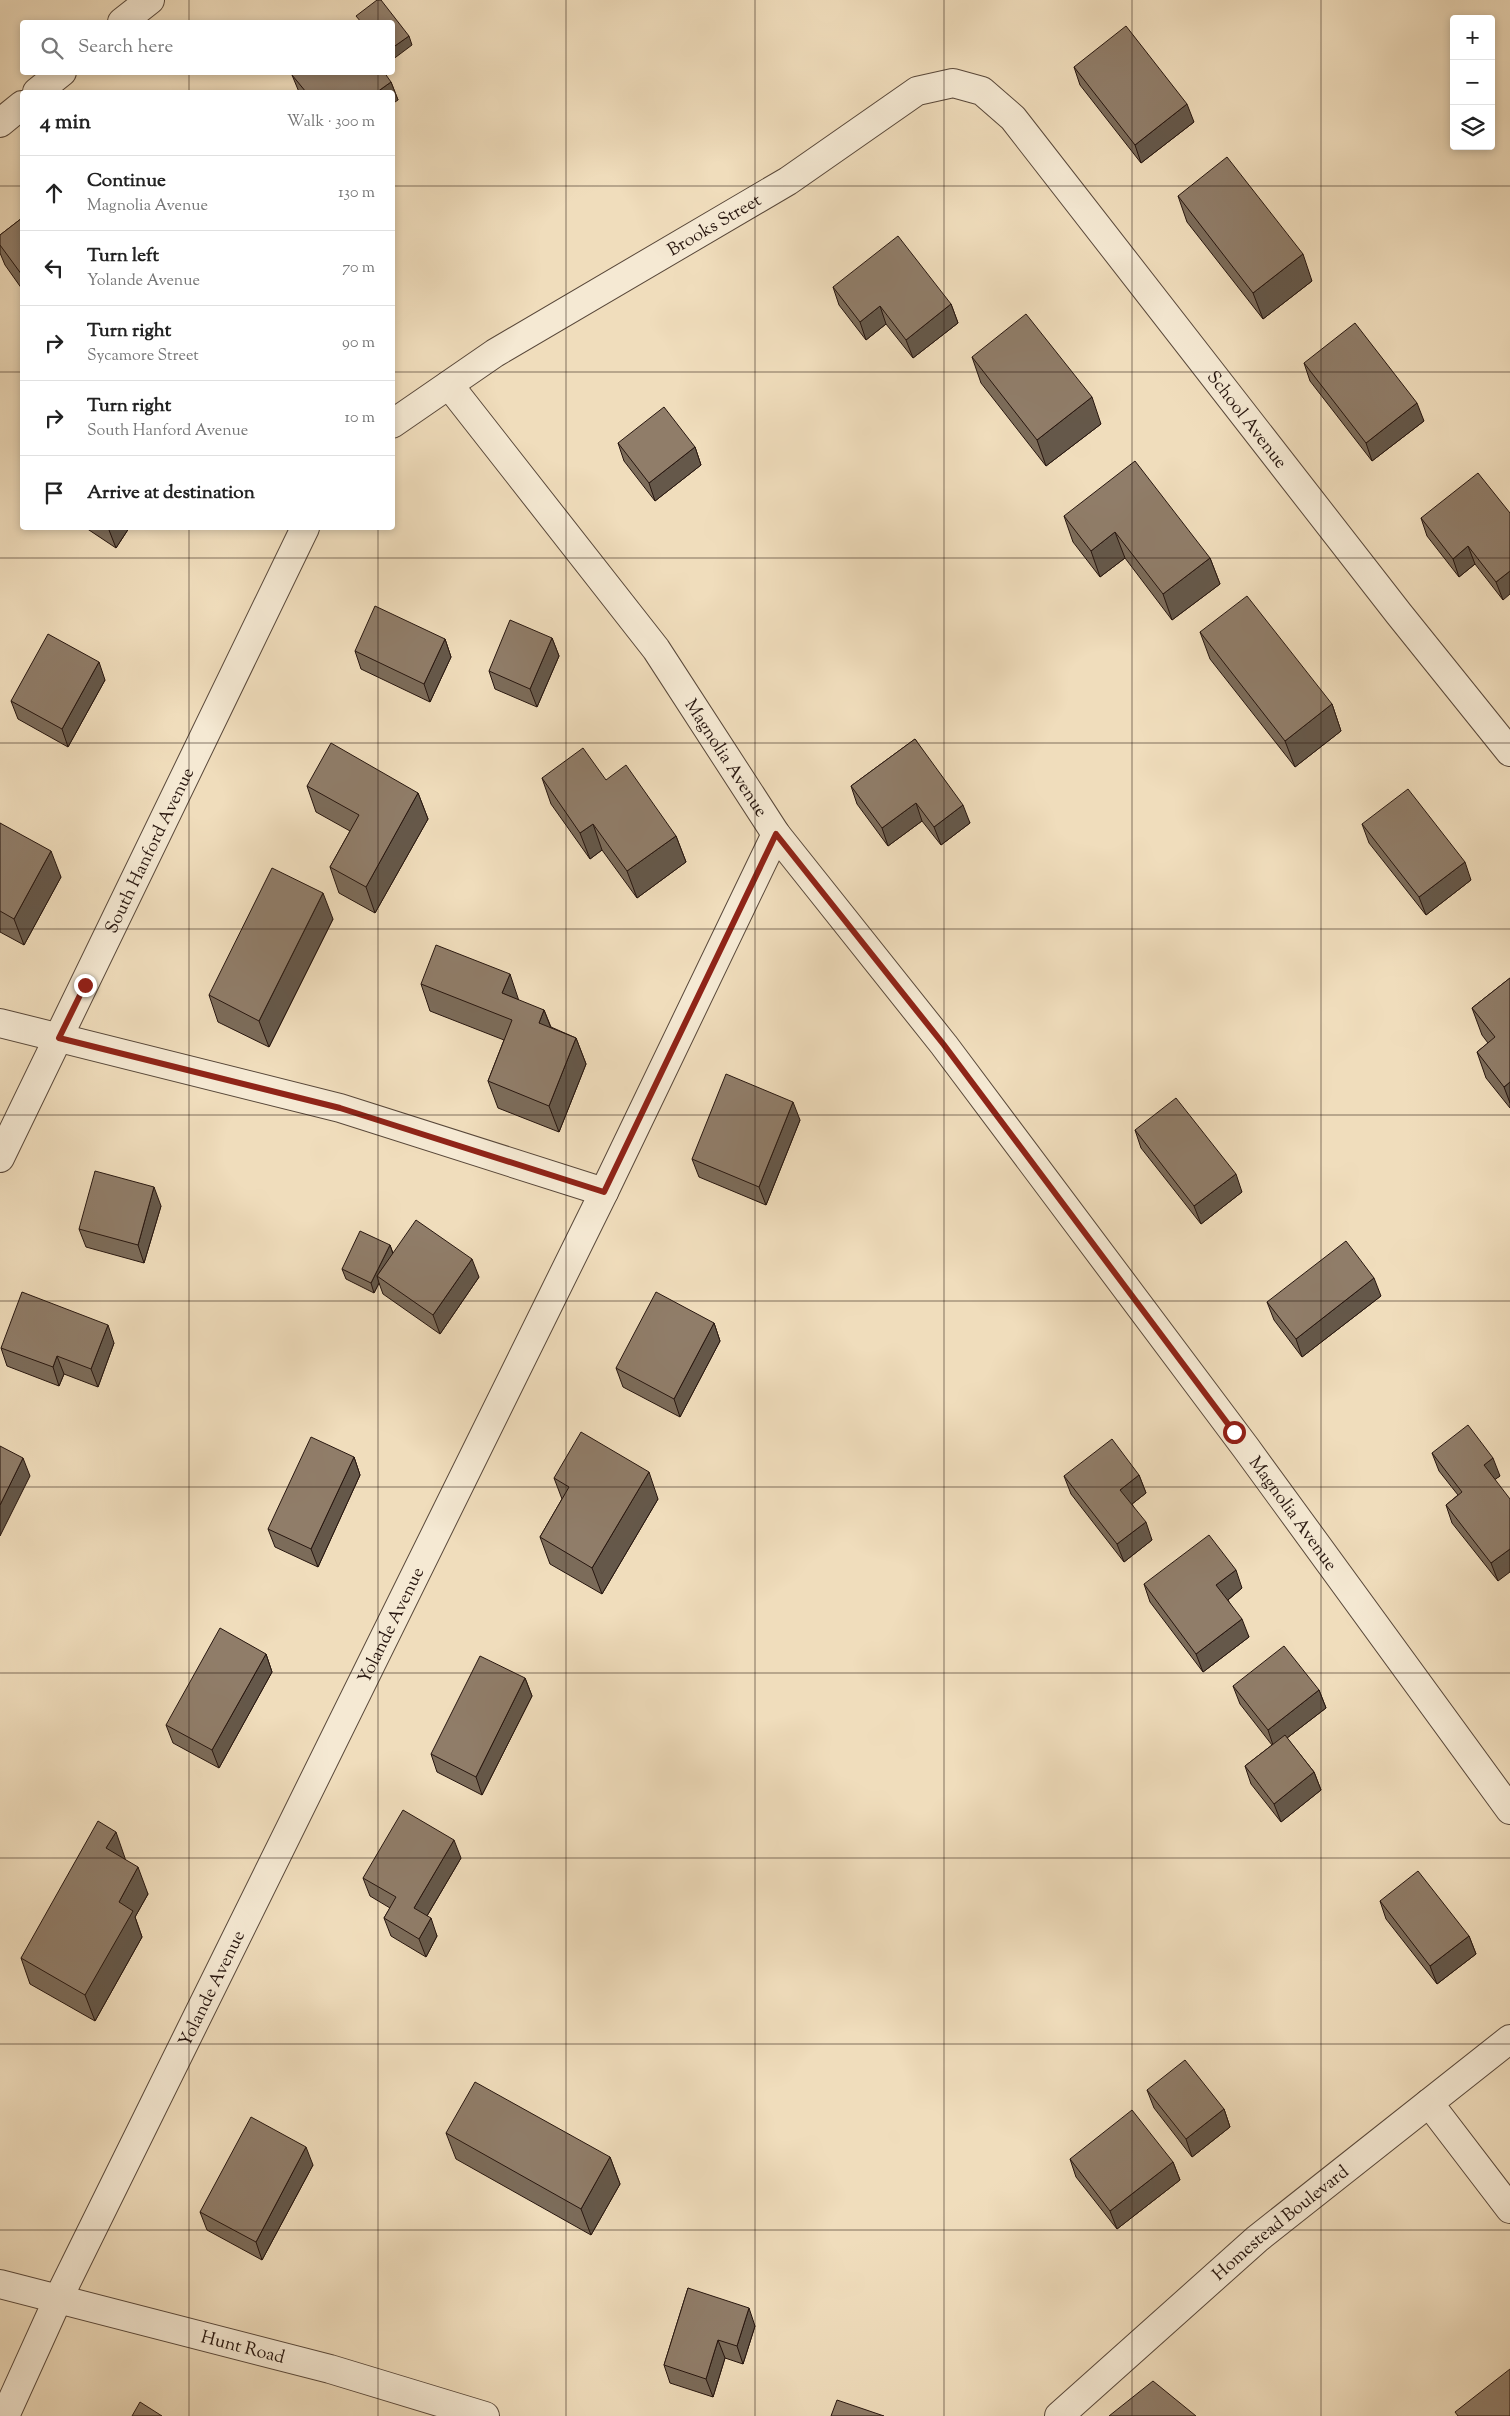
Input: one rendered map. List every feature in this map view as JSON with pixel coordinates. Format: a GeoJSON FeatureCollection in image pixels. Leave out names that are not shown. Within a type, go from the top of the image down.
{"type":"FeatureCollection","features":[{"type":"Feature","properties":{"kind":"street"},"geometry":{"type":"LineString","coordinates":[[125,20],[150,0]]}},
{"type":"Feature","properties":{"kind":"street"},"geometry":{"type":"LineString","coordinates":[[40,90],[58,75]]}},
{"type":"Feature","properties":{"kind":"street","name":"Brooks Street"},"geometry":{"type":"LineString","coordinates":[[449,385],[495,354],[788,181],[916,91],[953,83],[982,91]]}},
{"type":"Feature","properties":{"kind":"street","name":"School Avenue"},"geometry":{"type":"LineString","coordinates":[[982,91],[1013,118],[1399,614],[1510,752]]}},
{"type":"Feature","properties":{"kind":"street"},"geometry":{"type":"LineString","coordinates":[[0,123],[20,107]]}},
{"type":"Feature","properties":{"kind":"street"},"geometry":{"type":"LineString","coordinates":[[395,422],[449,385]]}},
{"type":"Feature","properties":{"kind":"street","name":"Magnolia Avenue"},"geometry":{"type":"LineString","coordinates":[[449,385],[656,649],[776,834],[950,1053],[1246,1448],[1510,1810]]}},
{"type":"Feature","properties":{"kind":"street","name":"South Hanford Avenue"},"geometry":{"type":"LineString","coordinates":[[0,1158],[301,534]]}},
{"type":"Feature","properties":{"kind":"street","name":"Yolande Avenue"},"geometry":{"type":"LineString","coordinates":[[5,2416],[58,2299],[604,1192],[776,834]]}},
{"type":"Feature","properties":{"kind":"street"},"geometry":{"type":"LineString","coordinates":[[0,1023],[340,1108],[604,1192]]}},
{"type":"Feature","properties":{"kind":"street","name":"Homestead Boulevard"},"geometry":{"type":"LineString","coordinates":[[1059,2416],[1257,2239],[1510,2039]]}},
{"type":"Feature","properties":{"kind":"street"},"geometry":{"type":"LineString","coordinates":[[1429,2103],[1510,2209]]}},
{"type":"Feature","properties":{"kind":"street","name":"Hunt Road"},"geometry":{"type":"LineString","coordinates":[[0,2284],[330,2369],[485,2416]]}},
{"type":"Feature","properties":{"kind":"building"},"geometry":{"type":"Polygon","coordinates":[[[377,0],[381,0],[409,36],[395,46],[395,20],[359,20],[356,16],[377,0]]]}},
{"type":"Feature","properties":{"kind":"building"},"geometry":{"type":"Polygon","coordinates":[[[1126,26],[1187,104],[1135,145],[1074,67],[1126,26]]]}},
{"type":"Feature","properties":{"kind":"building"},"geometry":{"type":"Polygon","coordinates":[[[292,75],[386,75],[391,82],[380,90],[304,90],[292,75]]]}},
{"type":"Feature","properties":{"kind":"building"},"geometry":{"type":"Polygon","coordinates":[[[1227,157],[1303,254],[1253,293],[1178,196],[1227,157]]]}},
{"type":"Feature","properties":{"kind":"building"},"geometry":{"type":"Polygon","coordinates":[[[20,220],[20,272],[0,245],[0,235],[20,220]]]}},
{"type":"Feature","properties":{"kind":"building"},"geometry":{"type":"Polygon","coordinates":[[[898,236],[951,304],[906,340],[880,306],[860,322],[833,287],[898,236]]]}},
{"type":"Feature","properties":{"kind":"building"},"geometry":{"type":"Polygon","coordinates":[[[1026,314],[1092,397],[1037,440],[972,357],[1026,314]]]}},
{"type":"Feature","properties":{"kind":"building"},"geometry":{"type":"Polygon","coordinates":[[[1355,323],[1417,403],[1366,443],[1304,363],[1355,323]]]}},
{"type":"Feature","properties":{"kind":"building"},"geometry":{"type":"Polygon","coordinates":[[[664,407],[695,447],[649,483],[618,443],[664,407]]]}},
{"type":"Feature","properties":{"kind":"building"},"geometry":{"type":"Polygon","coordinates":[[[1135,461],[1210,558],[1163,594],[1115,532],[1091,551],[1064,516],[1135,461]]]}},
{"type":"Feature","properties":{"kind":"building"},"geometry":{"type":"Polygon","coordinates":[[[1478,473],[1510,513],[1510,571],[1496,582],[1468,546],[1453,559],[1421,518],[1478,473]]]}},
{"type":"Feature","properties":{"kind":"building"},"geometry":{"type":"Polygon","coordinates":[[[1247,596],[1332,704],[1285,741],[1200,632],[1247,596]]]}},
{"type":"Feature","properties":{"kind":"building"},"geometry":{"type":"Polygon","coordinates":[[[375,606],[445,639],[424,684],[355,651],[375,606]]]}},
{"type":"Feature","properties":{"kind":"building"},"geometry":{"type":"Polygon","coordinates":[[[510,620],[552,638],[530,689],[489,671],[510,620]]]}},
{"type":"Feature","properties":{"kind":"building"},"geometry":{"type":"Polygon","coordinates":[[[48,634],[99,662],[62,729],[11,701],[48,634]]]}},
{"type":"Feature","properties":{"kind":"building"},"geometry":{"type":"Polygon","coordinates":[[[915,739],[963,805],[934,827],[916,803],[882,828],[851,786],[915,739]]]}},
{"type":"Feature","properties":{"kind":"building"},"geometry":{"type":"Polygon","coordinates":[[[331,743],[418,793],[366,887],[330,867],[359,815],[307,786],[331,743]]]}},
{"type":"Feature","properties":{"kind":"building"},"geometry":{"type":"Polygon","coordinates":[[[583,748],[606,780],[626,765],[676,836],[627,871],[593,824],[580,833],[542,778],[583,748]]]}},
{"type":"Feature","properties":{"kind":"building"},"geometry":{"type":"Polygon","coordinates":[[[1408,789],[1465,862],[1419,897],[1362,824],[1408,789]]]}},
{"type":"Feature","properties":{"kind":"building"},"geometry":{"type":"Polygon","coordinates":[[[0,823],[51,851],[14,919],[0,911],[0,823]]]}},
{"type":"Feature","properties":{"kind":"building"},"geometry":{"type":"Polygon","coordinates":[[[272,868],[323,893],[259,1021],[209,995],[272,868]]]}},
{"type":"Feature","properties":{"kind":"building"},"geometry":{"type":"Polygon","coordinates":[[[436,945],[510,974],[502,993],[544,1010],[539,1023],[576,1038],[549,1106],[488,1081],[512,1020],[421,984],[436,945]]]}},
{"type":"Feature","properties":{"kind":"building"},"geometry":{"type":"Polygon","coordinates":[[[1510,978],[1510,1082],[1504,1087],[1477,1052],[1495,1037],[1472,1008],[1510,978]]]}},
{"type":"Feature","properties":{"kind":"building"},"geometry":{"type":"Polygon","coordinates":[[[726,1074],[793,1102],[759,1187],[692,1159],[726,1074]]]}},
{"type":"Feature","properties":{"kind":"building"},"geometry":{"type":"Polygon","coordinates":[[[1176,1098],[1236,1174],[1194,1206],[1135,1130],[1176,1098]]]}},
{"type":"Feature","properties":{"kind":"building"},"geometry":{"type":"Polygon","coordinates":[[[95,1171],[154,1187],[138,1245],[79,1229],[95,1171]]]}},
{"type":"Feature","properties":{"kind":"building"},"geometry":{"type":"Polygon","coordinates":[[[416,1220],[472,1259],[433,1315],[377,1276],[416,1220]]]}},
{"type":"Feature","properties":{"kind":"building"},"geometry":{"type":"Polygon","coordinates":[[[360,1231],[390,1245],[371,1283],[342,1269],[360,1231]]]}},
{"type":"Feature","properties":{"kind":"building"},"geometry":{"type":"Polygon","coordinates":[[[1346,1241],[1374,1278],[1296,1339],[1267,1302],[1346,1241]]]}},
{"type":"Feature","properties":{"kind":"building"},"geometry":{"type":"Polygon","coordinates":[[[22,1292],[108,1325],[91,1369],[57,1356],[53,1367],[1,1348],[22,1292]]]}},
{"type":"Feature","properties":{"kind":"building"},"geometry":{"type":"Polygon","coordinates":[[[656,1292],[714,1323],[674,1399],[616,1368],[656,1292]]]}},
{"type":"Feature","properties":{"kind":"building"},"geometry":{"type":"Polygon","coordinates":[[[1468,1425],[1493,1458],[1484,1465],[1510,1499],[1510,1549],[1491,1563],[1446,1505],[1462,1492],[1432,1453],[1468,1425]]]}},
{"type":"Feature","properties":{"kind":"building"},"geometry":{"type":"Polygon","coordinates":[[[581,1432],[649,1472],[592,1568],[540,1537],[569,1487],[554,1478],[581,1432]]]}},
{"type":"Feature","properties":{"kind":"building"},"geometry":{"type":"Polygon","coordinates":[[[311,1437],[354,1457],[311,1549],[268,1529],[311,1437]]]}},
{"type":"Feature","properties":{"kind":"building"},"geometry":{"type":"Polygon","coordinates":[[[1112,1439],[1139,1475],[1120,1490],[1146,1522],[1117,1544],[1064,1476],[1112,1439]]]}},
{"type":"Feature","properties":{"kind":"building"},"geometry":{"type":"Polygon","coordinates":[[[0,1446],[23,1458],[0,1505],[0,1446]]]}},
{"type":"Feature","properties":{"kind":"building"},"geometry":{"type":"Polygon","coordinates":[[[1209,1535],[1236,1570],[1216,1585],[1242,1619],[1196,1654],[1144,1584],[1209,1535]]]}},
{"type":"Feature","properties":{"kind":"building"},"geometry":{"type":"Polygon","coordinates":[[[220,1628],[266,1654],[212,1750],[166,1725],[220,1628]]]}},
{"type":"Feature","properties":{"kind":"building"},"geometry":{"type":"Polygon","coordinates":[[[1284,1646],[1319,1690],[1268,1730],[1233,1686],[1284,1646]]]}},
{"type":"Feature","properties":{"kind":"building"},"geometry":{"type":"Polygon","coordinates":[[[480,1656],[525,1678],[476,1777],[431,1754],[480,1656]]]}},
{"type":"Feature","properties":{"kind":"building"},"geometry":{"type":"Polygon","coordinates":[[[1285,1735],[1314,1772],[1274,1804],[1245,1766],[1285,1735]]]}},
{"type":"Feature","properties":{"kind":"building"},"geometry":{"type":"Polygon","coordinates":[[[403,1810],[454,1840],[414,1908],[431,1918],[419,1939],[384,1918],[396,1897],[363,1878],[403,1810]]]}},
{"type":"Feature","properties":{"kind":"building"},"geometry":{"type":"Polygon","coordinates":[[[98,1821],[116,1832],[106,1848],[138,1867],[119,1902],[133,1911],[85,1995],[21,1958],[98,1821]]]}},
{"type":"Feature","properties":{"kind":"building"},"geometry":{"type":"Polygon","coordinates":[[[1418,1871],[1469,1936],[1430,1966],[1380,1901],[1418,1871]]]}},
{"type":"Feature","properties":{"kind":"building"},"geometry":{"type":"Polygon","coordinates":[[[1185,2060],[1224,2109],[1186,2139],[1147,2090],[1185,2060]]]}},
{"type":"Feature","properties":{"kind":"building"},"geometry":{"type":"Polygon","coordinates":[[[475,2082],[610,2157],[581,2209],[446,2133],[475,2082]]]}},
{"type":"Feature","properties":{"kind":"building"},"geometry":{"type":"Polygon","coordinates":[[[1132,2110],[1173,2162],[1110,2211],[1070,2159],[1132,2110]]]}},
{"type":"Feature","properties":{"kind":"building"},"geometry":{"type":"Polygon","coordinates":[[[251,2117],[306,2147],[256,2242],[200,2212],[251,2117]]]}},
{"type":"Feature","properties":{"kind":"building"},"geometry":{"type":"Polygon","coordinates":[[[688,2288],[749,2308],[737,2346],[718,2340],[706,2379],[664,2365],[688,2288]]]}},
{"type":"Feature","properties":{"kind":"building"},"geometry":{"type":"Polygon","coordinates":[[[1510,2369],[1510,2416],[1458,2416],[1455,2412],[1510,2369]]]}},
{"type":"Feature","properties":{"kind":"building"},"geometry":{"type":"Polygon","coordinates":[[[1153,2381],[1196,2416],[1109,2416],[1153,2381]]]}},
{"type":"Feature","properties":{"kind":"building"},"geometry":{"type":"Polygon","coordinates":[[[837,2400],[884,2416],[831,2416],[837,2400]]]}},
{"type":"Feature","properties":{"kind":"building"},"geometry":{"type":"Polygon","coordinates":[[[140,2402],[162,2416],[132,2416],[140,2402]]]}},
{"type":"Feature","properties":{"kind":"route"},"geometry":{"type":"LineString","coordinates":[[85,985],[59,1038],[340,1108],[604,1192],[776,834],[944,1045],[1234,1432]]}}]}
